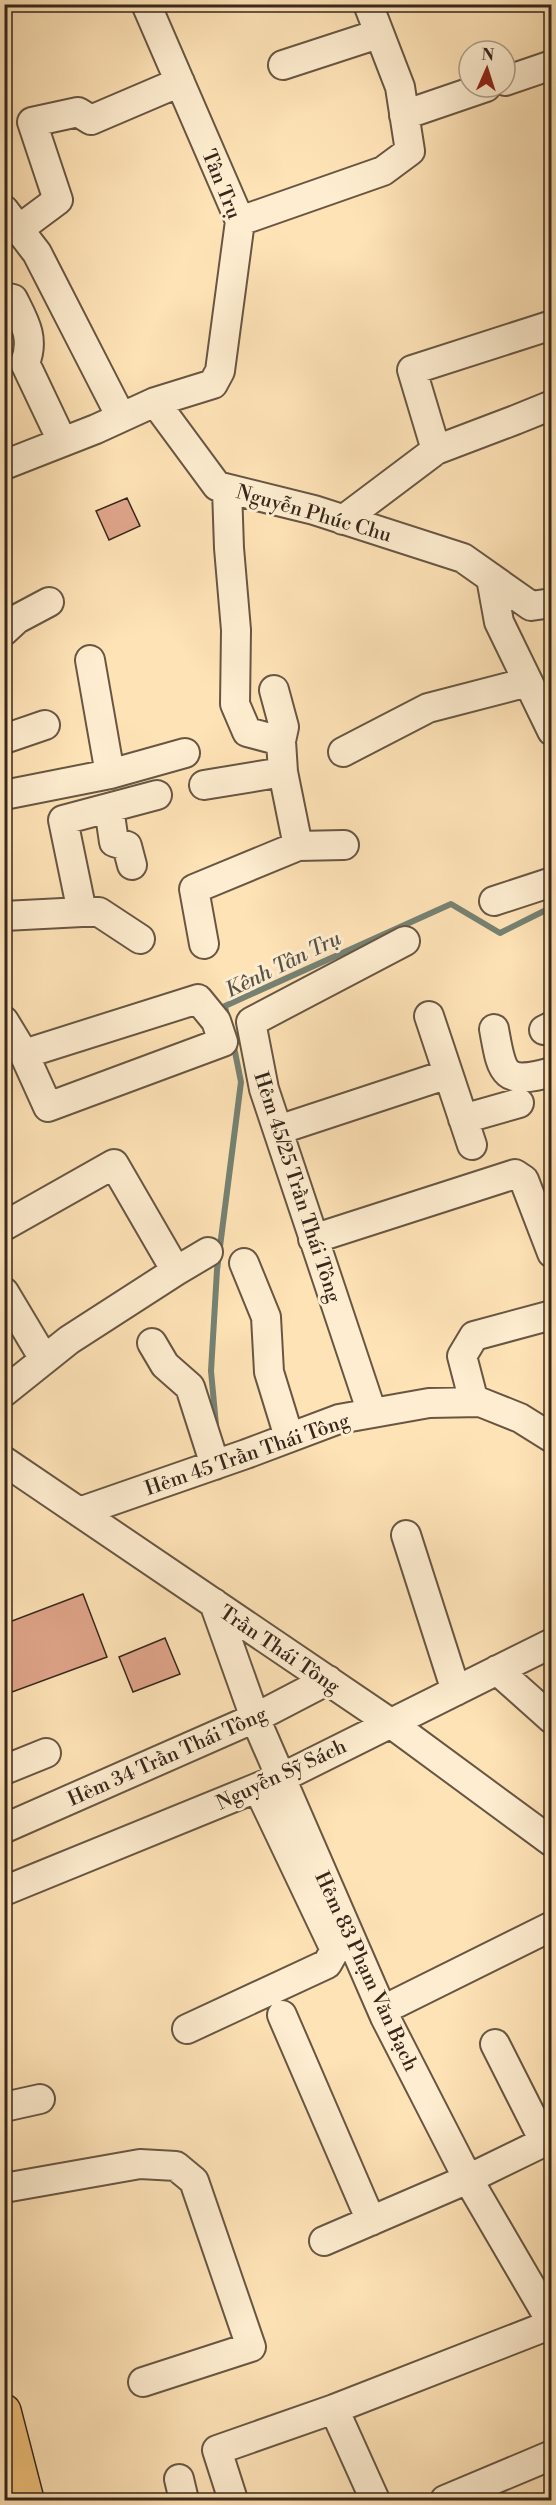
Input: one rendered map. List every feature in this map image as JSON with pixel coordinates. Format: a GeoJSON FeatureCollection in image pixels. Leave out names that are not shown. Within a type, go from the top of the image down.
{"type":"FeatureCollection","features":[{"type":"Feature","properties":{"kind":"main road"},"geometry":{"type":"LineString","coordinates":[[4,2411],[27,2500]]}},
{"type":"Feature","properties":{"kind":"street","name":"Tân Trụ"},"geometry":{"type":"LineString","coordinates":[[146,4],[240,221],[220,371],[213,384],[155,402]]}},
{"type":"Feature","properties":{"kind":"street"},"geometry":{"type":"LineString","coordinates":[[240,221],[383,171],[410,151],[400,87],[368,4]]}},
{"type":"Feature","properties":{"kind":"street"},"geometry":{"type":"LineString","coordinates":[[283,65],[378,34]]}},
{"type":"Feature","properties":{"kind":"street"},"geometry":{"type":"LineString","coordinates":[[517,77],[552,65]]}},
{"type":"Feature","properties":{"kind":"street"},"geometry":{"type":"LineString","coordinates":[[121,417],[37,254],[11,220],[58,200],[32,122],[78,112],[91,120],[180,82]]}},
{"type":"Feature","properties":{"kind":"street"},"geometry":{"type":"LineString","coordinates":[[404,115],[457,97]]}},
{"type":"Feature","properties":{"kind":"street"},"geometry":{"type":"LineString","coordinates":[[4,297],[13,299],[29,332],[30,351],[25,363],[62,441]]}},
{"type":"Feature","properties":{"kind":"street"},"geometry":{"type":"LineString","coordinates":[[435,450],[412,370],[552,325]]}},
{"type":"Feature","properties":{"kind":"street"},"geometry":{"type":"LineString","coordinates":[[4,465],[155,402]]}},
{"type":"Feature","properties":{"kind":"street","name":"Nguyễn Phúc Chu"},"geometry":{"type":"LineString","coordinates":[[155,402],[217,486],[343,520],[464,558],[531,606],[552,603]]}},
{"type":"Feature","properties":{"kind":"street"},"geometry":{"type":"LineString","coordinates":[[343,520],[435,450],[552,405]]}},
{"type":"Feature","properties":{"kind":"street"},"geometry":{"type":"LineString","coordinates":[[227,489],[236,630],[235,704],[247,732],[281,741]]}},
{"type":"Feature","properties":{"kind":"street"},"geometry":{"type":"LineString","coordinates":[[491,578],[499,622],[552,730]]}},
{"type":"Feature","properties":{"kind":"street"},"geometry":{"type":"LineString","coordinates":[[4,632],[17,619],[50,602]]}},
{"type":"Feature","properties":{"kind":"street"},"geometry":{"type":"LineString","coordinates":[[90,660],[110,774]]}},
{"type":"Feature","properties":{"kind":"street"},"geometry":{"type":"LineString","coordinates":[[344,752],[428,708],[528,682]]}},
{"type":"Feature","properties":{"kind":"street"},"geometry":{"type":"LineString","coordinates":[[274,690],[284,727],[281,741],[283,772],[298,846]]}},
{"type":"Feature","properties":{"kind":"street"},"geometry":{"type":"LineString","coordinates":[[4,739],[45,725]]}},
{"type":"Feature","properties":{"kind":"street"},"geometry":{"type":"LineString","coordinates":[[4,795],[110,774],[185,753]]}},
{"type":"Feature","properties":{"kind":"street"},"geometry":{"type":"LineString","coordinates":[[204,785],[283,772]]}},
{"type":"Feature","properties":{"kind":"street"},"geometry":{"type":"LineString","coordinates":[[82,912],[63,820],[157,795]]}},
{"type":"Feature","properties":{"kind":"street"},"geometry":{"type":"LineString","coordinates":[[110,808],[114,842],[128,846],[132,865]]}},
{"type":"Feature","properties":{"kind":"street"},"geometry":{"type":"LineString","coordinates":[[204,944],[194,889],[298,846],[344,845]]}},
{"type":"Feature","properties":{"kind":"street"},"geometry":{"type":"LineString","coordinates":[[494,901],[552,882]]}},
{"type":"Feature","properties":{"kind":"street"},"geometry":{"type":"LineString","coordinates":[[4,916],[99,912],[140,939]]}},
{"type":"Feature","properties":{"kind":"street"},"geometry":{"type":"LineString","coordinates":[[216,1021],[251,1022],[405,941]]}},
{"type":"Feature","properties":{"kind":"street"},"geometry":{"type":"LineString","coordinates":[[4,1021],[24,1054],[48,1107],[223,1042],[216,1021],[198,999],[24,1054]]}},
{"type":"Feature","properties":{"kind":"street"},"geometry":{"type":"LineString","coordinates":[[429,1016],[467,1132],[519,1103]]}},
{"type":"Feature","properties":{"kind":"street","name":"Hẻm 45/25 Trần Thái Tông"},"geometry":{"type":"LineString","coordinates":[[251,1022],[264,1089],[372,1413]]}},
{"type":"Feature","properties":{"kind":"street"},"geometry":{"type":"LineString","coordinates":[[494,1029],[504,1071],[516,1078],[531,1078],[552,1072]]}},
{"type":"Feature","properties":{"kind":"street"},"geometry":{"type":"LineString","coordinates":[[278,1130],[448,1074]]}},
{"type":"Feature","properties":{"kind":"street"},"geometry":{"type":"LineString","coordinates":[[4,1226],[114,1164],[176,1271]]}},
{"type":"Feature","properties":{"kind":"street"},"geometry":{"type":"LineString","coordinates":[[314,1239],[515,1174],[524,1180],[552,1253]]}},
{"type":"Feature","properties":{"kind":"street"},"geometry":{"type":"LineString","coordinates":[[4,1392],[69,1340],[208,1252]]}},
{"type":"Feature","properties":{"kind":"street"},"geometry":{"type":"LineString","coordinates":[[244,1263],[266,1317],[269,1372],[290,1437]]}},
{"type":"Feature","properties":{"kind":"street"},"geometry":{"type":"LineString","coordinates":[[4,1292],[44,1359]]}},
{"type":"Feature","properties":{"kind":"street"},"geometry":{"type":"LineString","coordinates":[[474,1402],[462,1356],[474,1336],[552,1315]]}},
{"type":"Feature","properties":{"kind":"street"},"geometry":{"type":"LineString","coordinates":[[152,1343],[165,1365],[190,1387],[215,1465]]}},
{"type":"Feature","properties":{"kind":"street","name":"Hẻm 45 Trần Thái Tông"},"geometry":{"type":"LineString","coordinates":[[79,1512],[339,1419],[429,1403],[480,1402],[520,1418],[552,1438]]}},
{"type":"Feature","properties":{"kind":"street","name":"Trần Thái Tông"},"geometry":{"type":"LineString","coordinates":[[4,1461],[389,1722],[552,1842]]}},
{"type":"Feature","properties":{"kind":"street"},"geometry":{"type":"LineString","coordinates":[[406,1535],[456,1691]]}},
{"type":"Feature","properties":{"kind":"street","name":"Hẻm 83 Phạm Văn Bạch"},"geometry":{"type":"LineString","coordinates":[[214,1603],[255,1718],[270,1783],[384,2017],[468,2179],[552,2324]]}},
{"type":"Feature","properties":{"kind":"street","name":"Nguyễn Sỹ Sách"},"geometry":{"type":"LineString","coordinates":[[4,1891],[270,1783],[552,1643]]}},
{"type":"Feature","properties":{"kind":"street"},"geometry":{"type":"LineString","coordinates":[[497,1670],[552,1719]]}},
{"type":"Feature","properties":{"kind":"street","name":"Hẻm 34 Trần Thái Tông"},"geometry":{"type":"LineString","coordinates":[[4,1828],[255,1718],[328,1680]]}},
{"type":"Feature","properties":{"kind":"street"},"geometry":{"type":"LineString","coordinates":[[4,1770],[46,1753]]}},
{"type":"Feature","properties":{"kind":"street"},"geometry":{"type":"LineString","coordinates":[[187,2029],[327,1964],[335,1950],[270,1783]]}},
{"type":"Feature","properties":{"kind":"street"},"geometry":{"type":"LineString","coordinates":[[397,2003],[552,1926]]}},
{"type":"Feature","properties":{"kind":"street"},"geometry":{"type":"LineString","coordinates":[[282,2015],[371,2221]]}},
{"type":"Feature","properties":{"kind":"street"},"geometry":{"type":"LineString","coordinates":[[324,2241],[468,2179],[548,2140],[495,2044]]}},
{"type":"Feature","properties":{"kind":"street"},"geometry":{"type":"LineString","coordinates":[[4,2107],[40,2099]]}},
{"type":"Feature","properties":{"kind":"street"},"geometry":{"type":"LineString","coordinates":[[4,2188],[140,2164],[176,2166],[194,2181],[251,2347],[143,2382]]}},
{"type":"Feature","properties":{"kind":"street"},"geometry":{"type":"LineString","coordinates":[[233,2500],[217,2450],[334,2409],[552,2324]]}},
{"type":"Feature","properties":{"kind":"street"},"geometry":{"type":"LineString","coordinates":[[334,2409],[375,2500]]}},
{"type":"Feature","properties":{"kind":"street"},"geometry":{"type":"LineString","coordinates":[[445,2500],[552,2455]]}},
{"type":"Feature","properties":{"kind":"building"},"geometry":{"type":"Polygon","coordinates":[[[127,498],[140,526],[109,540],[96,511],[127,498]]]}},
{"type":"Feature","properties":{"kind":"building"},"geometry":{"type":"Polygon","coordinates":[[[83,1594],[107,1657],[4,1695],[4,1624],[83,1594]]]}},
{"type":"Feature","properties":{"kind":"building"},"geometry":{"type":"Polygon","coordinates":[[[165,1638],[180,1674],[133,1692],[119,1657],[165,1638]]]}},
{"type":"Feature","properties":{"kind":"waterway","name":"Kênh Tân Trụ"},"geometry":{"type":"LineString","coordinates":[[227,1017],[225,1006],[451,904],[500,933],[552,907]]}},
{"type":"Feature","properties":{"kind":"waterway","name":"Kênh Tân Trụ"},"geometry":{"type":"LineString","coordinates":[[216,1425],[211,1371],[217,1270],[241,1082],[233,1042]]}}]}
